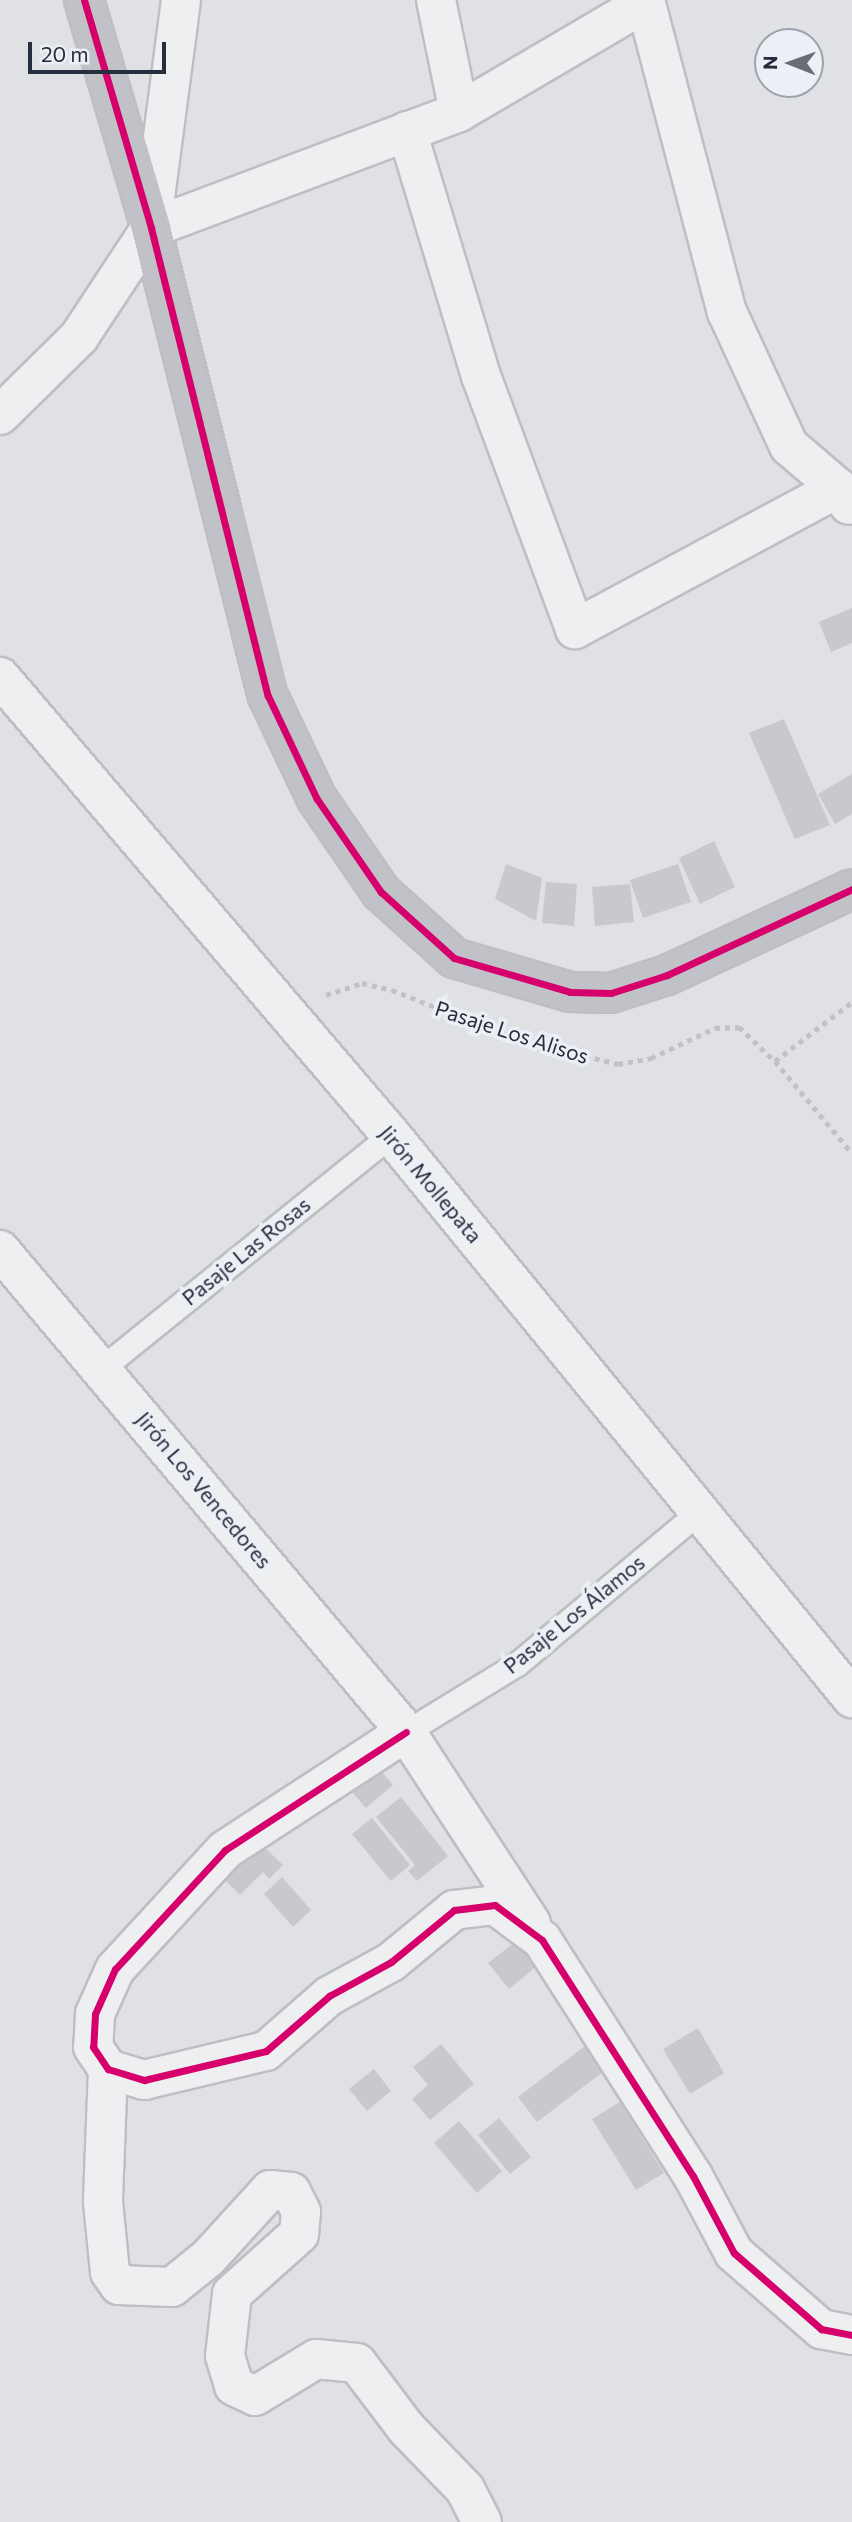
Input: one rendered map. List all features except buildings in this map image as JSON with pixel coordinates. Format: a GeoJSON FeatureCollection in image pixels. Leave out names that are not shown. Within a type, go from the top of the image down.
{"type":"FeatureCollection","features":[{"type":"Feature","properties":{"kind":"street"},"geometry":{"type":"LineString","coordinates":[[83,0],[151,228],[268,695],[317,799],[381,892],[454,958],[570,992],[611,993],[667,975],[852,889]]}},
{"type":"Feature","properties":{"kind":"street"},"geometry":{"type":"LineString","coordinates":[[0,415],[79,337],[151,228],[181,0]]}},
{"type":"Feature","properties":{"kind":"street"},"geometry":{"type":"LineString","coordinates":[[436,0],[459,112]]}},
{"type":"Feature","properties":{"kind":"street"},"geometry":{"type":"LineString","coordinates":[[151,228],[407,131],[459,112],[645,1],[727,312],[789,446],[845,499],[575,629],[481,376],[407,131]]}},
{"type":"Feature","properties":{"kind":"street","name":"Jirón Mollepata"},"geometry":{"type":"LineString","coordinates":[[0,677],[391,1135],[852,1698]]}},
{"type":"Feature","properties":{"kind":"street","name":"Jirón Los Vencedores"},"geometry":{"type":"LineString","coordinates":[[0,1250],[406,1732],[693,2176],[734,2253],[821,2329],[852,2334]]}},
{"type":"Feature","properties":{"kind":"street"},"geometry":{"type":"LineString","coordinates":[[406,1732],[225,1850],[115,1969],[95,2014],[93,2046],[108,2069],[103,2202],[110,2272],[119,2285],[172,2287],[208,2258],[270,2190],[291,2192],[301,2212],[299,2234],[232,2294],[225,2356],[234,2386],[255,2396],[316,2359],[357,2363],[406,2428],[465,2489],[482,2522]]}},
{"type":"Feature","properties":{"kind":"street"},"geometry":{"type":"LineString","coordinates":[[108,2069],[145,2080],[266,2051],[330,1996],[391,1962],[454,1910],[495,1905],[542,1940]]}},
{"type":"Feature","properties":{"kind":"lane","name":"Pasaje Las Rosas"},"geometry":{"type":"LineString","coordinates":[[102,1368],[391,1135]]}},
{"type":"Feature","properties":{"kind":"lane","name":"Pasaje Los Álamos"},"geometry":{"type":"LineString","coordinates":[[406,1732],[517,1664],[700,1511]]}},
{"type":"Feature","properties":{"kind":"path"},"geometry":{"type":"LineString","coordinates":[[775,1061],[852,1002]]}},
{"type":"Feature","properties":{"kind":"cycle path"},"geometry":{"type":"LineString","coordinates":[[84,0],[151,228],[268,696],[317,799],[381,892],[454,958],[570,992],[611,993],[667,975],[852,889]]}},
{"type":"Feature","properties":{"kind":"cycle path"},"geometry":{"type":"LineString","coordinates":[[406,1732],[225,1850],[115,1969],[95,2014],[93,2047],[108,2069],[144,2080],[266,2051],[329,1996],[391,1962],[454,1910],[495,1905],[542,1940],[693,2176],[734,2253],[821,2329],[852,2335]]}}]}
